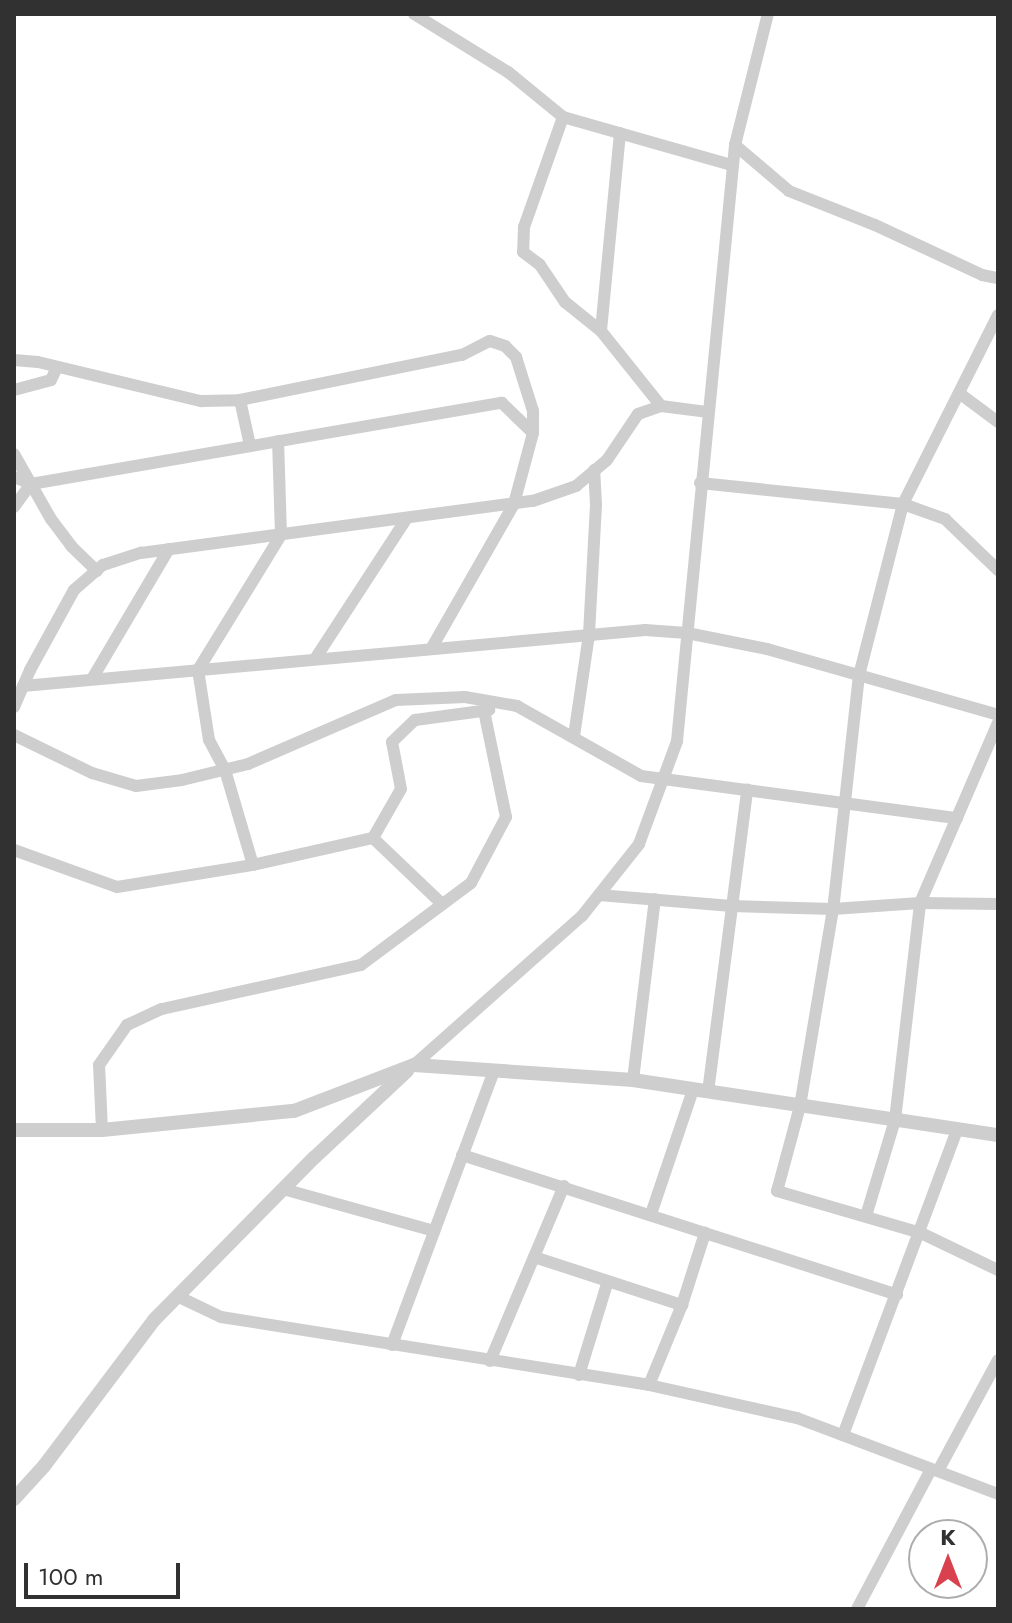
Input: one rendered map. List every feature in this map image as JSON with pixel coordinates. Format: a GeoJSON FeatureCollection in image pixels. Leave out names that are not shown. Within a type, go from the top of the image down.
{"type":"FeatureCollection","features":[{"type":"Feature","properties":{"kind":"street"},"geometry":{"type":"LineString","coordinates":[[414,14],[508,72],[563,117],[732,165]]}},
{"type":"Feature","properties":{"kind":"street"},"geometry":{"type":"LineString","coordinates":[[757,14],[762,28]]}},
{"type":"Feature","properties":{"kind":"street"},"geometry":{"type":"LineString","coordinates":[[14,1499],[53,1455],[154,1320],[283,1189],[414,1065],[582,916],[639,844],[677,741],[732,165],[762,28],[768,14]]}},
{"type":"Feature","properties":{"kind":"street"},"geometry":{"type":"LineString","coordinates":[[563,117],[524,227],[523,252],[540,265],[565,302],[601,331],[661,406]]}},
{"type":"Feature","properties":{"kind":"street"},"geometry":{"type":"LineString","coordinates":[[601,331],[620,133]]}},
{"type":"Feature","properties":{"kind":"street"},"geometry":{"type":"LineString","coordinates":[[735,145],[789,191],[875,225],[982,275],[998,278]]}},
{"type":"Feature","properties":{"kind":"street"},"geometry":{"type":"LineString","coordinates":[[998,315],[903,504],[859,675],[833,909],[800,1106],[777,1191],[921,1233],[998,1270]]}},
{"type":"Feature","properties":{"kind":"street"},"geometry":{"type":"LineString","coordinates":[[14,360],[201,401],[240,400],[462,355],[490,341],[505,346],[516,357],[533,411],[533,433],[514,504],[431,649]]}},
{"type":"Feature","properties":{"kind":"street"},"geometry":{"type":"LineString","coordinates":[[14,390],[51,380],[57,367]]}},
{"type":"Feature","properties":{"kind":"street"},"geometry":{"type":"LineString","coordinates":[[959,393],[998,422]]}},
{"type":"Feature","properties":{"kind":"street"},"geometry":{"type":"LineString","coordinates":[[240,400],[250,445]]}},
{"type":"Feature","properties":{"kind":"street"},"geometry":{"type":"LineString","coordinates":[[14,477],[31,484],[502,403],[533,433]]}},
{"type":"Feature","properties":{"kind":"street"},"geometry":{"type":"LineString","coordinates":[[14,707],[74,590],[97,571],[141,553],[533,501],[576,486],[607,460],[638,414],[661,406],[707,412]]}},
{"type":"Feature","properties":{"kind":"street"},"geometry":{"type":"LineString","coordinates":[[253,865],[225,770],[209,740],[198,670],[281,535],[278,441]]}},
{"type":"Feature","properties":{"kind":"street"},"geometry":{"type":"LineString","coordinates":[[14,454],[71,546],[97,571]]}},
{"type":"Feature","properties":{"kind":"street"},"geometry":{"type":"LineString","coordinates":[[574,736],[589,634],[596,505],[594,470]]}},
{"type":"Feature","properties":{"kind":"street"},"geometry":{"type":"LineString","coordinates":[[700,483],[903,504],[945,519],[998,570]]}},
{"type":"Feature","properties":{"kind":"street"},"geometry":{"type":"LineString","coordinates":[[14,507],[31,484]]}},
{"type":"Feature","properties":{"kind":"street"},"geometry":{"type":"LineString","coordinates":[[315,659],[407,518]]}},
{"type":"Feature","properties":{"kind":"street"},"geometry":{"type":"LineString","coordinates":[[92,679],[169,549]]}},
{"type":"Feature","properties":{"kind":"street"},"geometry":{"type":"LineString","coordinates":[[23,686],[645,630],[687,633],[767,649],[998,715]]}},
{"type":"Feature","properties":{"kind":"street"},"geometry":{"type":"LineString","coordinates":[[14,735],[92,773],[136,786],[248,764],[396,700],[465,697],[517,706],[641,776],[957,818]]}},
{"type":"Feature","properties":{"kind":"street"},"geometry":{"type":"LineString","coordinates":[[14,850],[117,887],[253,865],[373,838],[401,789],[392,742],[415,720],[517,706]]}},
{"type":"Feature","properties":{"kind":"street"},"geometry":{"type":"LineString","coordinates":[[102,1130],[99,1065],[127,1025],[162,1009],[361,965],[471,883],[506,817],[484,711]]}},
{"type":"Feature","properties":{"kind":"street"},"geometry":{"type":"LineString","coordinates":[[866,1216],[895,1120],[920,903],[998,723]]}},
{"type":"Feature","properties":{"kind":"street"},"geometry":{"type":"LineString","coordinates":[[708,1092],[747,790]]}},
{"type":"Feature","properties":{"kind":"street"},"geometry":{"type":"LineString","coordinates":[[373,838],[442,904]]}},
{"type":"Feature","properties":{"kind":"street"},"geometry":{"type":"LineString","coordinates":[[599,895],[732,906],[833,909],[920,903],[998,904]]}},
{"type":"Feature","properties":{"kind":"street"},"geometry":{"type":"LineString","coordinates":[[633,1080],[655,899]]}},
{"type":"Feature","properties":{"kind":"street"},"geometry":{"type":"LineString","coordinates":[[14,1130],[102,1130],[294,1111],[414,1065],[633,1080],[998,1135]]}},
{"type":"Feature","properties":{"kind":"street"},"geometry":{"type":"LineString","coordinates":[[392,1345],[494,1070]]}},
{"type":"Feature","properties":{"kind":"street"},"geometry":{"type":"LineString","coordinates":[[651,1214],[693,1090]]}},
{"type":"Feature","properties":{"kind":"street"},"geometry":{"type":"LineString","coordinates":[[843,1435],[957,1130]]}},
{"type":"Feature","properties":{"kind":"street"},"geometry":{"type":"LineString","coordinates":[[462,1155],[897,1295]]}},
{"type":"Feature","properties":{"kind":"street"},"geometry":{"type":"LineString","coordinates":[[490,1361],[564,1186]]}},
{"type":"Feature","properties":{"kind":"street"},"geometry":{"type":"LineString","coordinates":[[283,1189],[434,1231]]}},
{"type":"Feature","properties":{"kind":"street"},"geometry":{"type":"LineString","coordinates":[[649,1385],[682,1305],[705,1233]]}},
{"type":"Feature","properties":{"kind":"street"},"geometry":{"type":"LineString","coordinates":[[534,1257],[682,1305]]}},
{"type":"Feature","properties":{"kind":"street"},"geometry":{"type":"LineString","coordinates":[[579,1375],[608,1281]]}},
{"type":"Feature","properties":{"kind":"street"},"geometry":{"type":"LineString","coordinates":[[177,1296],[221,1317],[649,1385],[797,1418],[998,1494]]}},
{"type":"Feature","properties":{"kind":"street"},"geometry":{"type":"LineString","coordinates":[[857,1609],[998,1360]]}}]}
